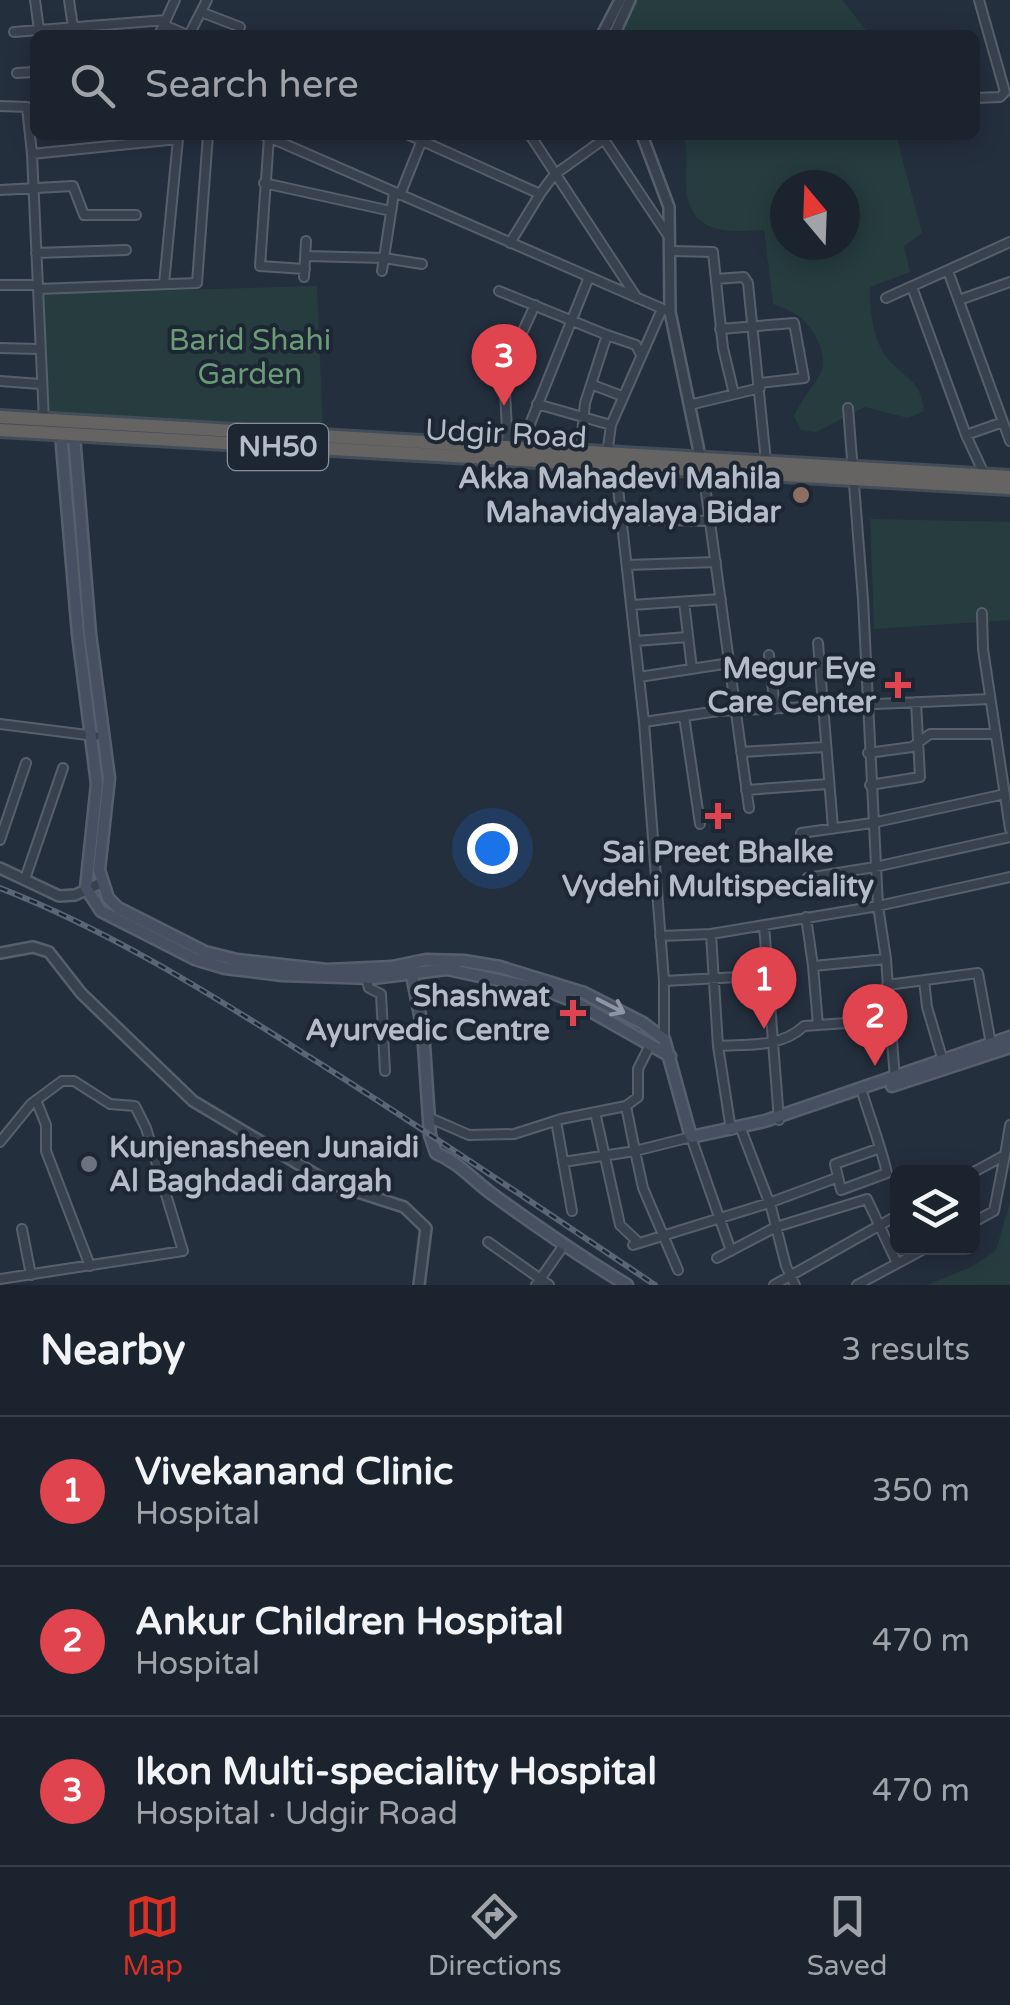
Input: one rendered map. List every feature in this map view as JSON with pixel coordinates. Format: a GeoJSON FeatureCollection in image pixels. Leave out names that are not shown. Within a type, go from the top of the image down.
{"type":"FeatureCollection","features":[{"type":"Feature","properties":{"kind":"highway","name":"Udgir Road"},"geometry":{"type":"LineString","coordinates":[[0,418],[44,420],[66,429]]}},
{"type":"Feature","properties":{"kind":"highway","name":"Udgir Road"},"geometry":{"type":"LineString","coordinates":[[5,431],[66,429],[702,463],[988,481],[1010,488]]}},
{"type":"Feature","properties":{"kind":"highway","name":"Udgir Road"},"geometry":{"type":"LineString","coordinates":[[513,454],[580,452],[611,459]]}},
{"type":"Feature","properties":{"kind":"highway","name":"Udgir Road"},"geometry":{"type":"LineString","coordinates":[[702,463],[766,462],[852,472]]}},
{"type":"Feature","properties":{"kind":"highway","name":"Udgir Road"},"geometry":{"type":"LineString","coordinates":[[988,481],[1010,477]]}},
{"type":"Feature","properties":{"kind":"main road"},"geometry":{"type":"LineString","coordinates":[[66,429],[97,784],[86,888],[101,911],[195,959],[225,968],[366,978],[411,969],[426,960],[464,961],[558,983],[643,1023],[664,1040],[690,1137],[765,1122],[1010,1047]]}},
{"type":"Feature","properties":{"kind":"main road"},"geometry":{"type":"LineString","coordinates":[[66,429],[109,778],[100,882],[108,898],[118,908],[205,952],[327,970],[446,969],[545,990],[671,1057]]}},
{"type":"Feature","properties":{"kind":"main road"},"geometry":{"type":"LineString","coordinates":[[411,969],[423,1030],[430,1135],[436,1153],[627,1285]]}},
{"type":"Feature","properties":{"kind":"main road"},"geometry":{"type":"LineString","coordinates":[[778,1118],[863,1095],[1010,1037]]}},
{"type":"Feature","properties":{"kind":"street"},"geometry":{"type":"LineString","coordinates":[[35,0],[39,30],[165,22],[179,30]]}},
{"type":"Feature","properties":{"kind":"street"},"geometry":{"type":"LineString","coordinates":[[69,0],[72,27]]}},
{"type":"Feature","properties":{"kind":"street"},"geometry":{"type":"LineString","coordinates":[[162,30],[175,0]]}},
{"type":"Feature","properties":{"kind":"street"},"geometry":{"type":"LineString","coordinates":[[191,30],[207,0]]}},
{"type":"Feature","properties":{"kind":"street"},"geometry":{"type":"LineString","coordinates":[[605,30],[620,0]]}},
{"type":"Feature","properties":{"kind":"street"},"geometry":{"type":"LineString","coordinates":[[616,30],[630,0]]}},
{"type":"Feature","properties":{"kind":"street"},"geometry":{"type":"LineString","coordinates":[[979,0],[1005,92],[1000,97],[980,98]]}},
{"type":"Feature","properties":{"kind":"street"},"geometry":{"type":"LineString","coordinates":[[200,12],[240,27]]}},
{"type":"Feature","properties":{"kind":"street"},"geometry":{"type":"LineString","coordinates":[[14,32],[30,31]]}},
{"type":"Feature","properties":{"kind":"street"},"geometry":{"type":"LineString","coordinates":[[17,73],[30,72]]}},
{"type":"Feature","properties":{"kind":"street"},"geometry":{"type":"LineString","coordinates":[[0,106],[30,110]]}},
{"type":"Feature","properties":{"kind":"street"},"geometry":{"type":"LineString","coordinates":[[27,107],[30,135]]}},
{"type":"Feature","properties":{"kind":"street"},"geometry":{"type":"LineString","coordinates":[[31,140],[44,420]]}},
{"type":"Feature","properties":{"kind":"street"},"geometry":{"type":"LineString","coordinates":[[32,154],[152,140]]}},
{"type":"Feature","properties":{"kind":"street"},"geometry":{"type":"LineString","coordinates":[[164,284],[178,140]]}},
{"type":"Feature","properties":{"kind":"street"},"geometry":{"type":"LineString","coordinates":[[0,285],[196,283],[208,140]]}},
{"type":"Feature","properties":{"kind":"street"},"geometry":{"type":"LineString","coordinates":[[266,140],[260,266],[304,273],[306,241]]}},
{"type":"Feature","properties":{"kind":"street"},"geometry":{"type":"LineString","coordinates":[[275,140],[666,311]]}},
{"type":"Feature","properties":{"kind":"street"},"geometry":{"type":"LineString","coordinates":[[382,271],[391,211],[422,140]]}},
{"type":"Feature","properties":{"kind":"street"},"geometry":{"type":"LineString","coordinates":[[427,140],[540,194]]}},
{"type":"Feature","properties":{"kind":"street"},"geometry":{"type":"LineString","coordinates":[[533,140],[636,298]]}},
{"type":"Feature","properties":{"kind":"street"},"geometry":{"type":"LineString","coordinates":[[510,243],[554,175],[598,140]]}},
{"type":"Feature","properties":{"kind":"street"},"geometry":{"type":"LineString","coordinates":[[604,140],[672,246],[712,252],[720,329],[734,394]]}},
{"type":"Feature","properties":{"kind":"street"},"geometry":{"type":"LineString","coordinates":[[644,140],[669,207],[672,246],[666,311],[702,463],[749,808]]}},
{"type":"Feature","properties":{"kind":"street"},"geometry":{"type":"LineString","coordinates":[[264,183],[391,211]]}},
{"type":"Feature","properties":{"kind":"street"},"geometry":{"type":"LineString","coordinates":[[0,190],[72,186],[82,213],[87,216],[136,214]]}},
{"type":"Feature","properties":{"kind":"street"},"geometry":{"type":"LineString","coordinates":[[886,298],[1010,242]]}},
{"type":"Feature","properties":{"kind":"street"},"geometry":{"type":"LineString","coordinates":[[36,253],[126,250]]}},
{"type":"Feature","properties":{"kind":"street"},"geometry":{"type":"LineString","coordinates":[[306,256],[384,258],[422,264]]}},
{"type":"Feature","properties":{"kind":"street"},"geometry":{"type":"LineString","coordinates":[[948,271],[1010,441]]}},
{"type":"Feature","properties":{"kind":"street"},"geometry":{"type":"LineString","coordinates":[[513,454],[589,278]]}},
{"type":"Feature","properties":{"kind":"street"},"geometry":{"type":"LineString","coordinates":[[716,279],[747,279],[766,462]]}},
{"type":"Feature","properties":{"kind":"street"},"geometry":{"type":"LineString","coordinates":[[959,300],[1010,282]]}},
{"type":"Feature","properties":{"kind":"street"},"geometry":{"type":"LineString","coordinates":[[912,286],[966,435],[988,481]]}},
{"type":"Feature","properties":{"kind":"street"},"geometry":{"type":"LineString","coordinates":[[499,291],[636,345],[640,353]]}},
{"type":"Feature","properties":{"kind":"street"},"geometry":{"type":"LineString","coordinates":[[513,454],[504,372],[535,306]]}},
{"type":"Feature","properties":{"kind":"street"},"geometry":{"type":"LineString","coordinates":[[664,1040],[664,980],[644,722],[623,519],[611,459],[611,425],[640,353],[666,311]]}},
{"type":"Feature","properties":{"kind":"street"},"geometry":{"type":"LineString","coordinates":[[689,405],[804,378],[794,322],[720,329]]}},
{"type":"Feature","properties":{"kind":"street"},"geometry":{"type":"LineString","coordinates":[[580,452],[585,403],[607,335]]}},
{"type":"Feature","properties":{"kind":"street"},"geometry":{"type":"LineString","coordinates":[[0,348],[39,349]]}},
{"type":"Feature","properties":{"kind":"street"},"geometry":{"type":"LineString","coordinates":[[0,380],[40,384]]}},
{"type":"Feature","properties":{"kind":"street"},"geometry":{"type":"LineString","coordinates":[[593,384],[622,396]]}},
{"type":"Feature","properties":{"kind":"street"},"geometry":{"type":"LineString","coordinates":[[537,404],[611,425]]}},
{"type":"Feature","properties":{"kind":"street"},"geometry":{"type":"LineString","coordinates":[[848,408],[863,599],[875,867],[895,1081]]}},
{"type":"Feature","properties":{"kind":"street"},"geometry":{"type":"LineString","coordinates":[[966,435],[1002,422]]}},
{"type":"Feature","properties":{"kind":"street"},"geometry":{"type":"LineString","coordinates":[[623,519],[710,521]]}},
{"type":"Feature","properties":{"kind":"street"},"geometry":{"type":"LineString","coordinates":[[627,565],[716,562]]}},
{"type":"Feature","properties":{"kind":"street"},"geometry":{"type":"LineString","coordinates":[[632,605],[721,599]]}},
{"type":"Feature","properties":{"kind":"street"},"geometry":{"type":"LineString","coordinates":[[684,602],[692,669]]}},
{"type":"Feature","properties":{"kind":"street"},"geometry":{"type":"LineString","coordinates":[[807,878],[875,867],[1010,833],[982,612]]}},
{"type":"Feature","properties":{"kind":"street"},"geometry":{"type":"LineString","coordinates":[[636,642],[688,637]]}},
{"type":"Feature","properties":{"kind":"street"},"geometry":{"type":"LineString","coordinates":[[818,643],[833,828]]}},
{"type":"Feature","properties":{"kind":"street"},"geometry":{"type":"LineString","coordinates":[[769,656],[775,708]]}},
{"type":"Feature","properties":{"kind":"street"},"geometry":{"type":"LineString","coordinates":[[639,677],[730,663]]}},
{"type":"Feature","properties":{"kind":"street"},"geometry":{"type":"LineString","coordinates":[[644,722],[736,710],[990,699]]}},
{"type":"Feature","properties":{"kind":"street"},"geometry":{"type":"LineString","coordinates":[[870,786],[920,778],[916,702]]}},
{"type":"Feature","properties":{"kind":"street"},"geometry":{"type":"LineString","coordinates":[[684,716],[700,824]]}},
{"type":"Feature","properties":{"kind":"street"},"geometry":{"type":"LineString","coordinates":[[0,724],[103,736]]}},
{"type":"Feature","properties":{"kind":"street"},"geometry":{"type":"LineString","coordinates":[[868,753],[912,747],[930,734],[996,734]]}},
{"type":"Feature","properties":{"kind":"street"},"geometry":{"type":"LineString","coordinates":[[741,752],[826,747]]}},
{"type":"Feature","properties":{"kind":"street"},"geometry":{"type":"LineString","coordinates":[[0,840],[26,763]]}},
{"type":"Feature","properties":{"kind":"street"},"geometry":{"type":"LineString","coordinates":[[25,880],[63,768]]}},
{"type":"Feature","properties":{"kind":"street"},"geometry":{"type":"LineString","coordinates":[[746,790],[828,784]]}},
{"type":"Feature","properties":{"kind":"street"},"geometry":{"type":"LineString","coordinates":[[801,833],[872,823],[1005,794]]}},
{"type":"Feature","properties":{"kind":"street"},"geometry":{"type":"LineString","coordinates":[[0,868],[59,896],[75,895],[100,882]]}},
{"type":"Feature","properties":{"kind":"street"},"geometry":{"type":"LineString","coordinates":[[660,936],[711,934],[878,906],[1010,877]]}},
{"type":"Feature","properties":{"kind":"street"},"geometry":{"type":"LineString","coordinates":[[806,917],[818,1025]]}},
{"type":"Feature","properties":{"kind":"street"},"geometry":{"type":"LineString","coordinates":[[764,924],[778,1118]]}},
{"type":"Feature","properties":{"kind":"street"},"geometry":{"type":"LineString","coordinates":[[711,934],[718,1046],[736,1129],[770,1203],[795,1285]]}},
{"type":"Feature","properties":{"kind":"street"},"geometry":{"type":"LineString","coordinates":[[0,952],[33,947],[49,952],[81,993],[194,1101],[330,1182],[404,1207],[426,1228],[418,1285]]}},
{"type":"Feature","properties":{"kind":"street"},"geometry":{"type":"LineString","coordinates":[[813,966],[886,960]]}},
{"type":"Feature","properties":{"kind":"street"},"geometry":{"type":"LineString","coordinates":[[887,985],[978,973],[991,1044]]}},
{"type":"Feature","properties":{"kind":"street"},"geometry":{"type":"LineString","coordinates":[[664,980],[739,976]]}},
{"type":"Feature","properties":{"kind":"street"},"geometry":{"type":"LineString","coordinates":[[366,978],[369,988],[381,994],[385,1071]]}},
{"type":"Feature","properties":{"kind":"street"},"geometry":{"type":"LineString","coordinates":[[924,980],[927,1007],[943,1061]]}},
{"type":"Feature","properties":{"kind":"street"},"geometry":{"type":"LineString","coordinates":[[718,1046],[792,1038],[804,1026],[889,1020]]}},
{"type":"Feature","properties":{"kind":"street"},"geometry":{"type":"LineString","coordinates":[[430,1118],[469,1135],[514,1134],[626,1106],[638,1097],[638,1070],[650,1045]]}},
{"type":"Feature","properties":{"kind":"street"},"geometry":{"type":"LineString","coordinates":[[0,1142],[56,1083],[74,1081],[110,1104],[135,1106],[146,1128],[183,1250],[0,1280]]}},
{"type":"Feature","properties":{"kind":"street"},"geometry":{"type":"LineString","coordinates":[[863,1095],[880,1148],[886,1170],[884,1176],[844,1190],[839,1188],[835,1164],[880,1148]]}},
{"type":"Feature","properties":{"kind":"street"},"geometry":{"type":"LineString","coordinates":[[36,1100],[46,1125],[46,1151],[90,1266]]}},
{"type":"Feature","properties":{"kind":"street"},"geometry":{"type":"LineString","coordinates":[[626,1106],[643,1188],[678,1270]]}},
{"type":"Feature","properties":{"kind":"street"},"geometry":{"type":"LineString","coordinates":[[595,1112],[620,1225],[636,1244],[664,1238],[836,1178]]}},
{"type":"Feature","properties":{"kind":"street"},"geometry":{"type":"LineString","coordinates":[[556,1121],[572,1211]]}},
{"type":"Feature","properties":{"kind":"street"},"geometry":{"type":"LineString","coordinates":[[980,1219],[994,1211],[1010,1125]]}},
{"type":"Feature","properties":{"kind":"street"},"geometry":{"type":"LineString","coordinates":[[563,1162],[635,1151],[690,1137],[731,1251]]}},
{"type":"Feature","properties":{"kind":"street"},"geometry":{"type":"LineString","coordinates":[[980,1169],[1005,1155]]}},
{"type":"Feature","properties":{"kind":"street"},"geometry":{"type":"LineString","coordinates":[[716,1258],[776,1227],[867,1200],[896,1263]]}},
{"type":"Feature","properties":{"kind":"street"},"geometry":{"type":"LineString","coordinates":[[774,1285],[890,1219]]}},
{"type":"Feature","properties":{"kind":"street"},"geometry":{"type":"LineString","coordinates":[[22,1228],[31,1275]]}},
{"type":"Feature","properties":{"kind":"street"},"geometry":{"type":"LineString","coordinates":[[488,1242],[542,1283],[564,1245]]}},
{"type":"Feature","properties":{"kind":"street"},"geometry":{"type":"LineString","coordinates":[[857,1285],[912,1255]]}},
{"type":"Feature","properties":{"kind":"green space"},"geometry":{"type":"Polygon","coordinates":[[[634,0],[842,0],[866,30],[620,30],[634,0]]]}},
{"type":"Feature","properties":{"kind":"green space"},"geometry":{"type":"Polygon","coordinates":[[[684,140],[897,140],[922,233],[904,246],[910,272],[870,287],[871,313],[881,348],[919,391],[924,411],[908,418],[865,407],[816,432],[801,430],[794,416],[822,368],[818,341],[802,319],[773,304],[764,230],[711,227],[694,213],[686,184],[684,140]]]}},
{"type":"Feature","properties":{"kind":"green space","name":"Barid Shahi Garden"},"geometry":{"type":"Polygon","coordinates":[[[317,286],[323,431],[48,420],[44,294],[317,286]]]}},
{"type":"Feature","properties":{"kind":"green space"},"geometry":{"type":"Polygon","coordinates":[[[870,519],[1010,522],[1010,620],[874,629],[870,519]]]}},
{"type":"Feature","properties":{"kind":"green space"},"geometry":{"type":"Polygon","coordinates":[[[1010,1203],[1010,1285],[927,1285],[973,1266],[996,1250],[1010,1203]]]}},
{"type":"Feature","properties":{"kind":"railway"},"geometry":{"type":"LineString","coordinates":[[0,888],[78,922],[228,1006],[390,1108],[655,1285]]}},
{"type":"Feature","properties":{"kind":"place","name":"Ikon Multi-speciality Hospital"},"geometry":{"type":"Point","coordinates":[504,406]}},
{"type":"Feature","properties":{"kind":"place","name":"Akka Mahadevi Mahila Mahavidyalaya Bidar"},"geometry":{"type":"Point","coordinates":[801,495]}},
{"type":"Feature","properties":{"kind":"place","name":"Megur Eye Care Center"},"geometry":{"type":"Point","coordinates":[898,685]}},
{"type":"Feature","properties":{"kind":"place","name":"Sai Preet Bhalke Vydehi Multispeciality"},"geometry":{"type":"Point","coordinates":[718,816]}},
{"type":"Feature","properties":{"kind":"place","name":"Shashwat Ayurvedic Centre"},"geometry":{"type":"Point","coordinates":[573,1013]}},
{"type":"Feature","properties":{"kind":"place","name":"Vivekanand Clinic"},"geometry":{"type":"Point","coordinates":[764,1029]}},
{"type":"Feature","properties":{"kind":"place","name":"Ankur Children Hospital"},"geometry":{"type":"Point","coordinates":[875,1066]}},
{"type":"Feature","properties":{"kind":"place","name":"Kunjenasheen Junaidi Al Baghdadi dargah"},"geometry":{"type":"Point","coordinates":[89,1164]}}]}
